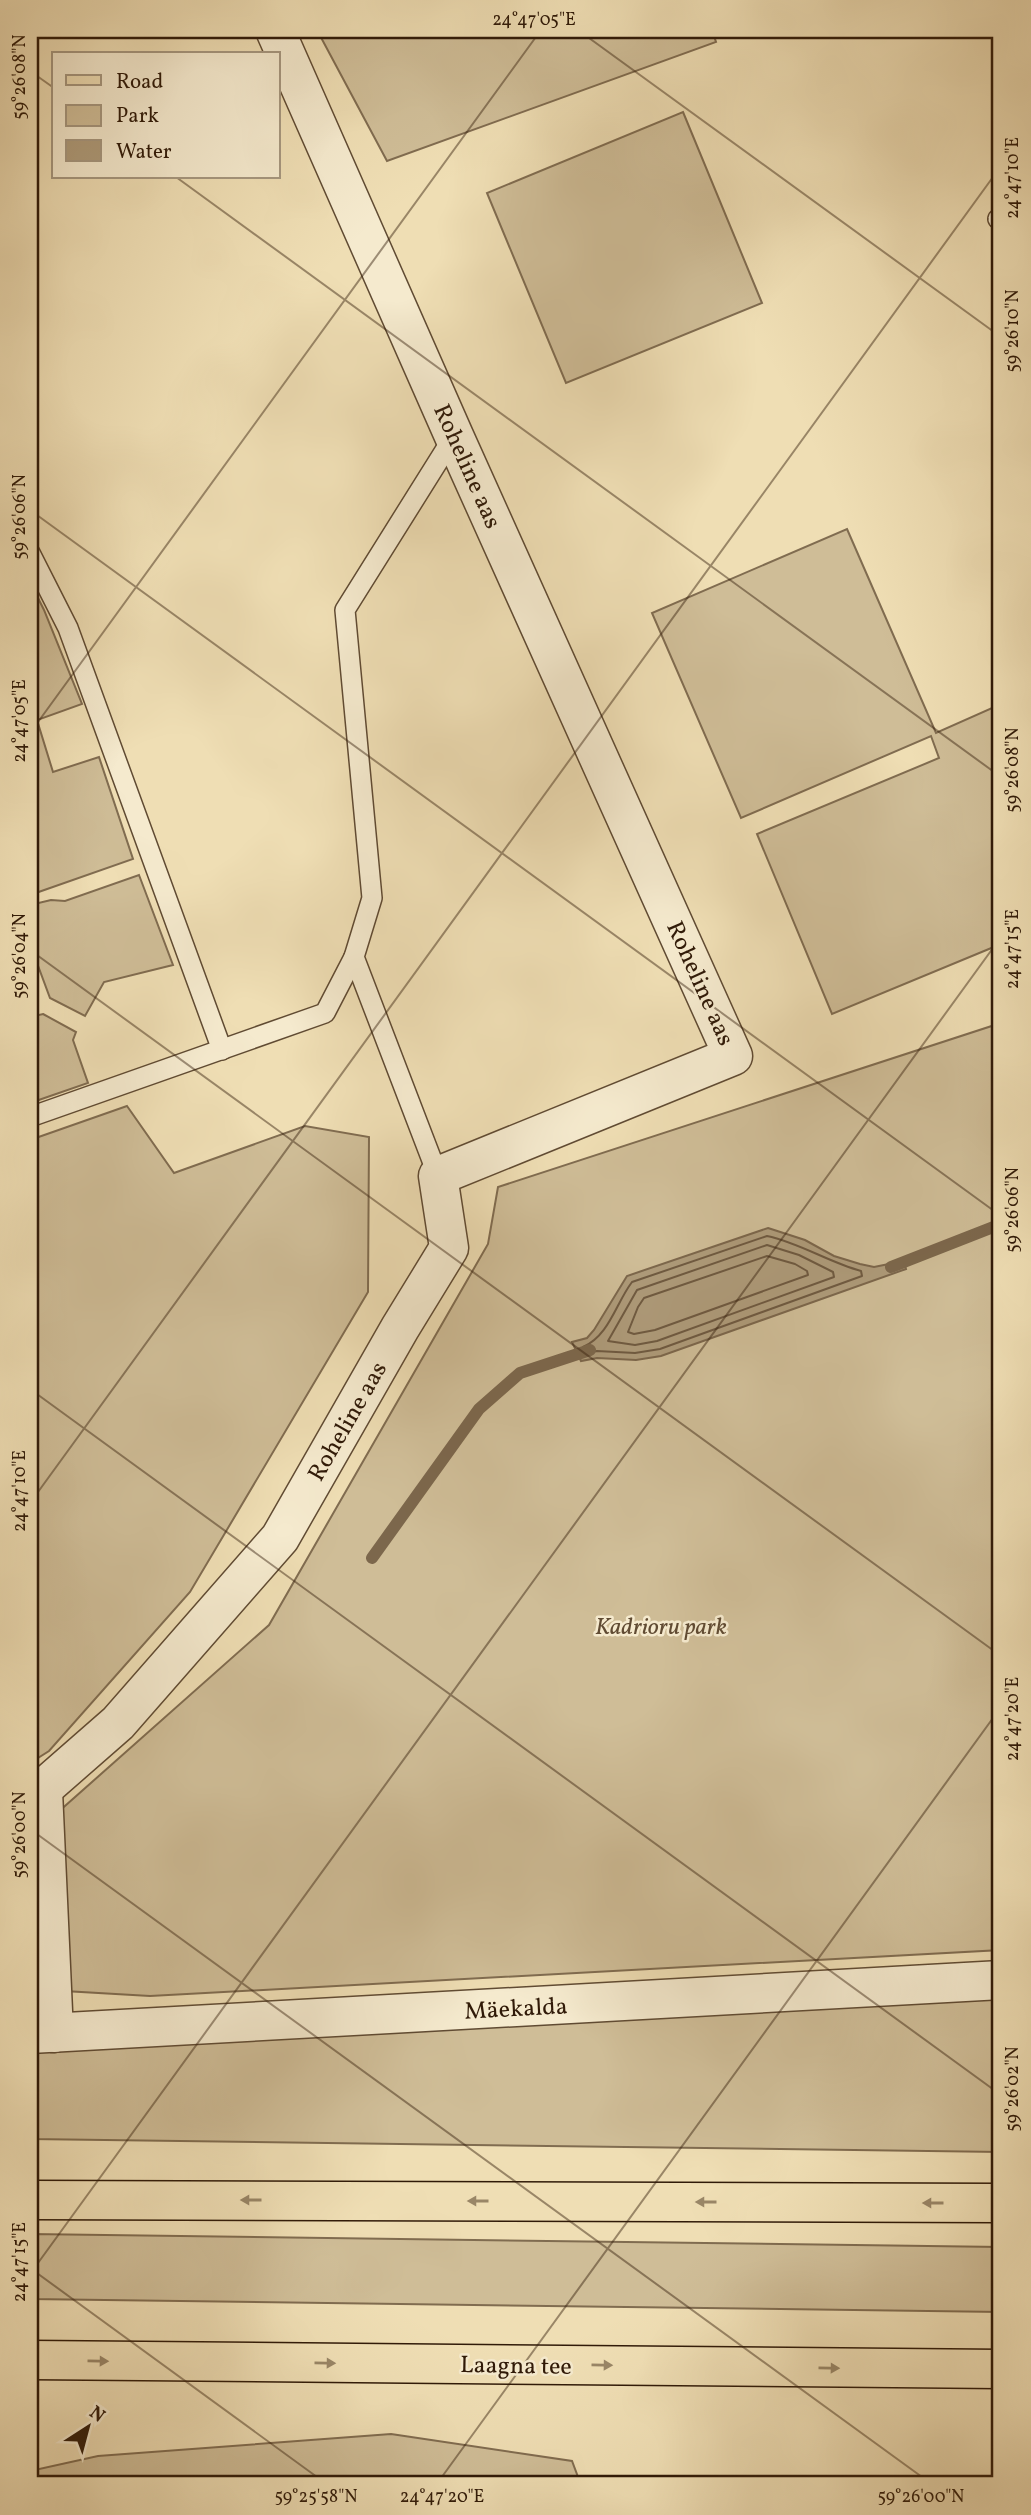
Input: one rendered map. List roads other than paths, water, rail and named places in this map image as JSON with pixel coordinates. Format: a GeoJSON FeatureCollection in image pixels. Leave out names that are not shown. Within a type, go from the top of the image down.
{"type":"FeatureCollection","features":[{"type":"Feature","properties":{"kind":"main road"},"geometry":{"type":"LineString","coordinates":[[30,2200],[1001,2203]]}},
{"type":"Feature","properties":{"kind":"main road","name":"Laagna tee"},"geometry":{"type":"LineString","coordinates":[[30,2360],[1001,2369]]}},
{"type":"Feature","properties":{"kind":"street","name":"Roheline aas"},"geometry":{"type":"LineString","coordinates":[[36,1796],[118,1724],[279,1538],[449,1248],[439,1176],[733,1056],[275,30]]}},
{"type":"Feature","properties":{"kind":"street"},"geometry":{"type":"LineString","coordinates":[[36,1796],[42,2034]]}},
{"type":"Feature","properties":{"kind":"street","name":"Mäekalda"},"geometry":{"type":"LineString","coordinates":[[42,2034],[1001,1980]]}},
{"type":"Feature","properties":{"kind":"lane"},"geometry":{"type":"LineString","coordinates":[[30,1117],[325,1013],[354,957],[372,898],[345,610],[454,436]]}},
{"type":"Feature","properties":{"kind":"lane"},"geometry":{"type":"LineString","coordinates":[[30,554],[68,628],[222,1050]]}},
{"type":"Feature","properties":{"kind":"lane"},"geometry":{"type":"LineString","coordinates":[[354,957],[439,1176]]}},
{"type":"Feature","properties":{"kind":"water"},"geometry":{"type":"Polygon","coordinates":[[[768,1228],[805,1240],[834,1256],[860,1264],[874,1267],[904,1261],[906,1269],[661,1356],[636,1360],[597,1358],[581,1361],[572,1342],[587,1338],[594,1330],[627,1276],[768,1228]]]}},
{"type":"Feature","properties":{"kind":"waterway"},"geometry":{"type":"LineString","coordinates":[[891,1267],[1001,1224]]}},
{"type":"Feature","properties":{"kind":"waterway"},"geometry":{"type":"LineString","coordinates":[[372,1558],[479,1409],[520,1373],[590,1350]]}},
{"type":"Feature","properties":{"kind":"park label","name":"Kadrioru park"},"geometry":{"type":"Point","coordinates":[661,1626]}}]}
